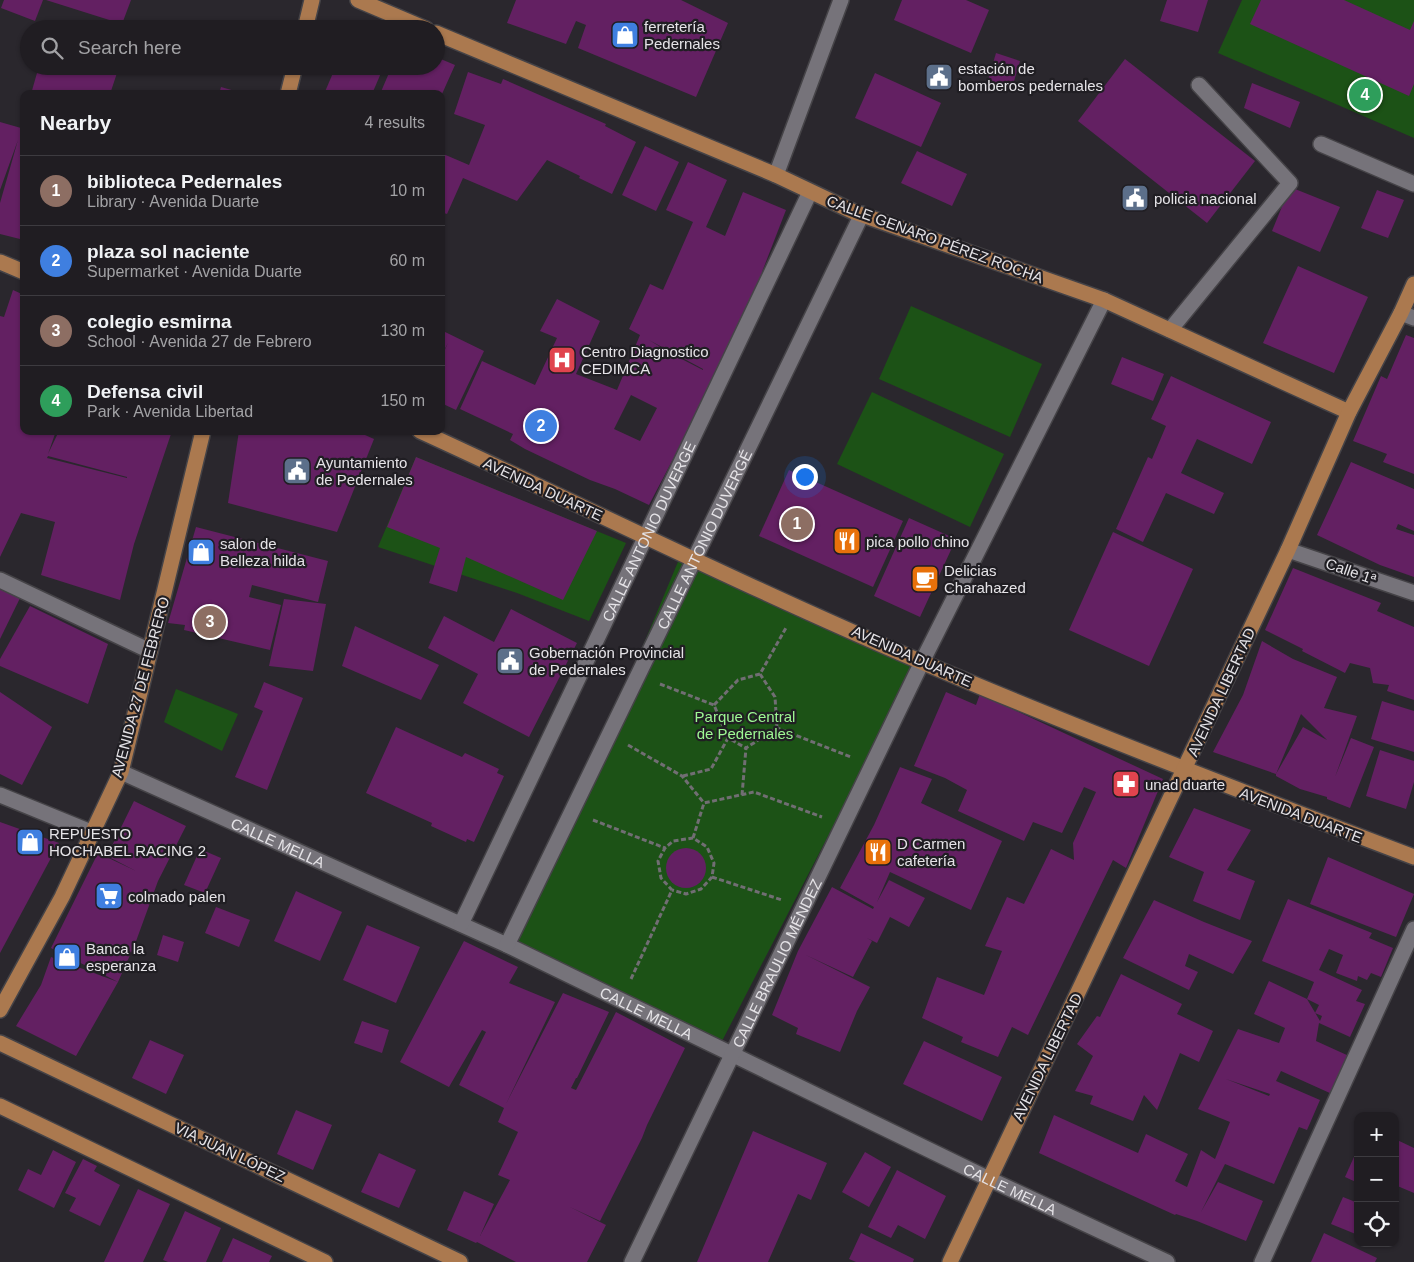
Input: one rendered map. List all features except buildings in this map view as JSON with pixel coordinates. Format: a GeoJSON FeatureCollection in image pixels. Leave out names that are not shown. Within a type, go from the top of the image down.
{"type":"FeatureCollection","features":[{"type":"Feature","properties":{"kind":"main road"},"geometry":{"type":"LineString","coordinates":[[307,20],[312,0]]}},
{"type":"Feature","properties":{"kind":"main road"},"geometry":{"type":"LineString","coordinates":[[358,0],[405,20]]}},
{"type":"Feature","properties":{"kind":"main road","name":"CALLE GENARO PÉREZ ROCHA"},"geometry":{"type":"LineString","coordinates":[[445,37],[776,175],[862,214],[1104,300],[1349,412]]}},
{"type":"Feature","properties":{"kind":"main road"},"geometry":{"type":"LineString","coordinates":[[289,90],[293,75]]}},
{"type":"Feature","properties":{"kind":"main road"},"geometry":{"type":"LineString","coordinates":[[0,262],[20,270]]}},
{"type":"Feature","properties":{"kind":"main road","name":"AVENIDA LIBERTAD"},"geometry":{"type":"LineString","coordinates":[[950,1262],[1288,550],[1349,412],[1407,316],[1414,284]]}},
{"type":"Feature","properties":{"kind":"main road","name":"AVENIDA 27 DE FEBRERO"},"geometry":{"type":"LineString","coordinates":[[0,1010],[62,897],[91,832],[121,772],[202,435]]}},
{"type":"Feature","properties":{"kind":"main road","name":"AVENIDA DUARTE"},"geometry":{"type":"LineString","coordinates":[[429,435],[694,559],[922,662],[1184,770],[1414,858]]}},
{"type":"Feature","properties":{"kind":"main road","name":"VIA JUAN LÓPEZ"},"geometry":{"type":"LineString","coordinates":[[0,1043],[460,1262]]}},
{"type":"Feature","properties":{"kind":"main road"},"geometry":{"type":"LineString","coordinates":[[0,1106],[325,1262]]}},
{"type":"Feature","properties":{"kind":"street"},"geometry":{"type":"LineString","coordinates":[[776,175],[841,0]]}},
{"type":"Feature","properties":{"kind":"street"},"geometry":{"type":"LineString","coordinates":[[1170,330],[1290,183],[1199,85]]}},
{"type":"Feature","properties":{"kind":"street"},"geometry":{"type":"LineString","coordinates":[[1321,144],[1414,184]]}},
{"type":"Feature","properties":{"kind":"street","name":"CALLE ANTONIO DUVERGE"},"geometry":{"type":"LineString","coordinates":[[461,924],[810,192]]}},
{"type":"Feature","properties":{"kind":"street","name":"CALLE ANTONIO DUVERGÉ"},"geometry":{"type":"LineString","coordinates":[[506,945],[862,214]]}},
{"type":"Feature","properties":{"kind":"street","name":"CALLE BRAULIO MÉNDEZ"},"geometry":{"type":"LineString","coordinates":[[632,1262],[922,662],[1104,300]]}},
{"type":"Feature","properties":{"kind":"street","name":"Calle 1ª"},"geometry":{"type":"LineString","coordinates":[[1288,550],[1414,593]]}},
{"type":"Feature","properties":{"kind":"street"},"geometry":{"type":"LineString","coordinates":[[0,580],[150,651]]}},
{"type":"Feature","properties":{"kind":"street","name":"CALLE MELLA"},"geometry":{"type":"LineString","coordinates":[[121,772],[506,945],[1167,1262]]}},
{"type":"Feature","properties":{"kind":"street"},"geometry":{"type":"LineString","coordinates":[[0,795],[91,832]]}},
{"type":"Feature","properties":{"kind":"street"},"geometry":{"type":"LineString","coordinates":[[1262,1262],[1414,929]]}},
{"type":"Feature","properties":{"kind":"path"},"geometry":{"type":"LineString","coordinates":[[714,705],[738,680],[760,674],[798,606]]}},
{"type":"Feature","properties":{"kind":"path"},"geometry":{"type":"LineString","coordinates":[[638,673],[714,705],[728,738],[746,748]]}},
{"type":"Feature","properties":{"kind":"path"},"geometry":{"type":"LineString","coordinates":[[760,674],[775,697],[777,728]]}},
{"type":"Feature","properties":{"kind":"path"},"geometry":{"type":"LineString","coordinates":[[777,728],[873,766]]}},
{"type":"Feature","properties":{"kind":"path"},"geometry":{"type":"LineString","coordinates":[[746,748],[777,728]]}},
{"type":"Feature","properties":{"kind":"path"},"geometry":{"type":"LineString","coordinates":[[608,735],[682,776],[704,803]]}},
{"type":"Feature","properties":{"kind":"path"},"geometry":{"type":"LineString","coordinates":[[682,776],[710,769],[728,738]]}},
{"type":"Feature","properties":{"kind":"path"},"geometry":{"type":"LineString","coordinates":[[742,795],[746,748]]}},
{"type":"Feature","properties":{"kind":"path"},"geometry":{"type":"LineString","coordinates":[[704,803],[754,792],[844,825]]}},
{"type":"Feature","properties":{"kind":"path"},"geometry":{"type":"LineString","coordinates":[[693,838],[704,803]]}},
{"type":"Feature","properties":{"kind":"path"},"geometry":{"type":"LineString","coordinates":[[572,812],[665,848]]}},
{"type":"Feature","properties":{"kind":"path"},"geometry":{"type":"LineString","coordinates":[[693,838],[707,847],[714,863],[712,877],[701,889],[686,894],[672,890],[660,878],[658,861],[665,848],[673,841],[693,838]]}},
{"type":"Feature","properties":{"kind":"path"},"geometry":{"type":"LineString","coordinates":[[712,877],[803,909]]}},
{"type":"Feature","properties":{"kind":"path"},"geometry":{"type":"LineString","coordinates":[[621,1000],[672,890]]}},
{"type":"Feature","properties":{"kind":"green space"},"geometry":{"type":"Polygon","coordinates":[[[1242,0],[1414,0],[1414,138],[1218,53],[1242,0]]]}},
{"type":"Feature","properties":{"kind":"green space"},"geometry":{"type":"Polygon","coordinates":[[[911,306],[1042,364],[1010,437],[879,379],[911,306]]]}},
{"type":"Feature","properties":{"kind":"green space"},"geometry":{"type":"Polygon","coordinates":[[[872,392],[1004,454],[970,527],[837,464],[872,392]]]}},
{"type":"Feature","properties":{"kind":"green space"},"geometry":{"type":"Polygon","coordinates":[[[416,457],[626,543],[589,621],[517,593],[378,547],[416,457]]]}},
{"type":"Feature","properties":{"kind":"green space","name":"Parque Central de Pedernales"},"geometry":{"type":"Polygon","coordinates":[[[680,557],[917,664],[721,1043],[514,942],[680,557]]]}},
{"type":"Feature","properties":{"kind":"green space"},"geometry":{"type":"Polygon","coordinates":[[[176,689],[238,714],[222,751],[164,722],[176,689]]]}},
{"type":"Feature","properties":{"kind":"place","name":"ferretería Pedernales"},"geometry":{"type":"Point","coordinates":[625,35]}},
{"type":"Feature","properties":{"kind":"place","name":"estación de bomberos pedernales"},"geometry":{"type":"Point","coordinates":[939,77]}},
{"type":"Feature","properties":{"kind":"place","name":"Defensa civil"},"geometry":{"type":"Point","coordinates":[1365,95]}},
{"type":"Feature","properties":{"kind":"place","name":"policia nacional"},"geometry":{"type":"Point","coordinates":[1135,198]}},
{"type":"Feature","properties":{"kind":"place","name":"Centro Diagnostico CEDIMCA"},"geometry":{"type":"Point","coordinates":[562,360]}},
{"type":"Feature","properties":{"kind":"place","name":"plaza sol naciente"},"geometry":{"type":"Point","coordinates":[541,426]}},
{"type":"Feature","properties":{"kind":"place","name":"Ayuntamiento de Pedernales"},"geometry":{"type":"Point","coordinates":[297,471]}},
{"type":"Feature","properties":{"kind":"place","name":"biblioteca Pedernales"},"geometry":{"type":"Point","coordinates":[797,524]}},
{"type":"Feature","properties":{"kind":"place","name":"pica pollo chino"},"geometry":{"type":"Point","coordinates":[847,541]}},
{"type":"Feature","properties":{"kind":"place","name":"salon de Belleza hilda"},"geometry":{"type":"Point","coordinates":[201,552]}},
{"type":"Feature","properties":{"kind":"place","name":"Delicias Charahazed"},"geometry":{"type":"Point","coordinates":[925,579]}},
{"type":"Feature","properties":{"kind":"place","name":"colegio esmirna"},"geometry":{"type":"Point","coordinates":[210,622]}},
{"type":"Feature","properties":{"kind":"place","name":"Gobernación Provincial de Pedernales"},"geometry":{"type":"Point","coordinates":[510,661]}},
{"type":"Feature","properties":{"kind":"place","name":"unad duarte"},"geometry":{"type":"Point","coordinates":[1126,784]}},
{"type":"Feature","properties":{"kind":"place","name":"REPUESTO HOCHABEL RACING 2"},"geometry":{"type":"Point","coordinates":[30,842]}},
{"type":"Feature","properties":{"kind":"place","name":"D Carmen cafetería"},"geometry":{"type":"Point","coordinates":[878,852]}},
{"type":"Feature","properties":{"kind":"place","name":"colmado palen"},"geometry":{"type":"Point","coordinates":[109,896]}},
{"type":"Feature","properties":{"kind":"place","name":"Banca la esperanza"},"geometry":{"type":"Point","coordinates":[67,957]}}]}
